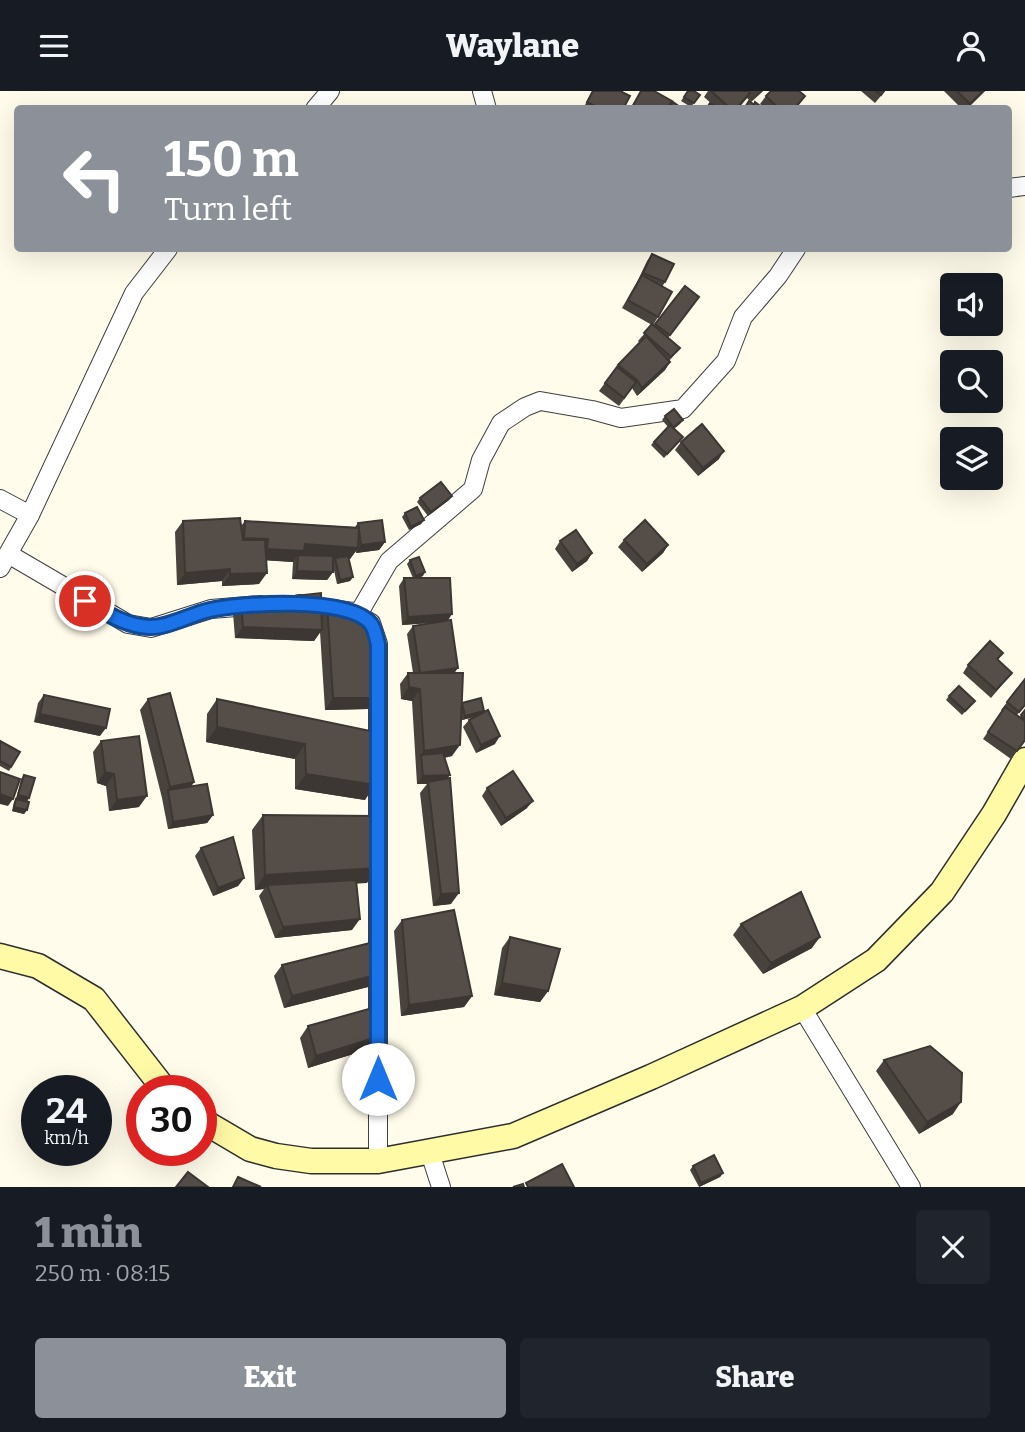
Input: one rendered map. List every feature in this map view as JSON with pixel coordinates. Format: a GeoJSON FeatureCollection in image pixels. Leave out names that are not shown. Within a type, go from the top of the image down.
{"type":"FeatureCollection","features":[{"type":"Feature","properties":{"kind":"main road"},"geometry":{"type":"LineString","coordinates":[[217,1129],[250,1149],[311,1161],[378,1161],[513,1136],[802,1008],[876,960],[942,892],[994,814],[1025,760]]}},
{"type":"Feature","properties":{"kind":"main road"},"geometry":{"type":"LineString","coordinates":[[0,956],[38,966],[94,999],[153,1075]]}},
{"type":"Feature","properties":{"kind":"street"},"geometry":{"type":"LineString","coordinates":[[318,105],[330,91]]}},
{"type":"Feature","properties":{"kind":"street"},"geometry":{"type":"LineString","coordinates":[[165,252],[134,293],[30,515],[5,562],[128,624],[151,628],[211,609],[278,604],[318,605],[352,612],[371,623],[378,644],[378,1161]]}},
{"type":"Feature","properties":{"kind":"street"},"geometry":{"type":"LineString","coordinates":[[352,612],[360,611],[389,561],[473,489],[481,460],[501,423],[524,407],[540,401],[592,409],[621,418],[683,409],[726,361],[743,317],[778,276],[794,252]]}},
{"type":"Feature","properties":{"kind":"street"},"geometry":{"type":"LineString","coordinates":[[0,499],[30,515]]}},
{"type":"Feature","properties":{"kind":"street"},"geometry":{"type":"LineString","coordinates":[[802,1008],[911,1187]]}},
{"type":"Feature","properties":{"kind":"street"},"geometry":{"type":"LineString","coordinates":[[430,1153],[441,1187]]}},
{"type":"Feature","properties":{"kind":"building"},"geometry":{"type":"Polygon","coordinates":[[[593,91],[620,91],[630,96],[625,105],[593,105],[587,102],[593,91]]]}},
{"type":"Feature","properties":{"kind":"building"},"geometry":{"type":"Polygon","coordinates":[[[641,91],[654,91],[672,101],[670,105],[633,105],[641,91]]]}},
{"type":"Feature","properties":{"kind":"building"},"geometry":{"type":"Polygon","coordinates":[[[688,91],[700,95],[694,103],[684,97],[688,91]]]}},
{"type":"Feature","properties":{"kind":"building"},"geometry":{"type":"Polygon","coordinates":[[[711,91],[750,93],[740,105],[727,105],[711,91]]]}},
{"type":"Feature","properties":{"kind":"building"},"geometry":{"type":"Polygon","coordinates":[[[771,91],[799,91],[805,96],[797,105],[775,105],[766,96],[771,91]]]}},
{"type":"Feature","properties":{"kind":"building"},"geometry":{"type":"Polygon","coordinates":[[[957,91],[983,91],[970,104],[957,91]]]}},
{"type":"Feature","properties":{"kind":"building"},"geometry":{"type":"Polygon","coordinates":[[[652,254],[674,264],[665,282],[643,273],[652,254]]]}},
{"type":"Feature","properties":{"kind":"building"},"geometry":{"type":"Polygon","coordinates":[[[642,275],[672,292],[658,317],[628,300],[642,275]]]}},
{"type":"Feature","properties":{"kind":"building"},"geometry":{"type":"Polygon","coordinates":[[[685,286],[699,297],[670,335],[655,324],[685,286]]]}},
{"type":"Feature","properties":{"kind":"building"},"geometry":{"type":"Polygon","coordinates":[[[652,324],[680,348],[671,357],[644,333],[652,324]]]}},
{"type":"Feature","properties":{"kind":"building"},"geometry":{"type":"Polygon","coordinates":[[[646,336],[670,362],[642,388],[637,380],[618,365],[646,336]]]}},
{"type":"Feature","properties":{"kind":"building"},"geometry":{"type":"Polygon","coordinates":[[[617,367],[636,382],[624,398],[605,383],[617,367]]]}},
{"type":"Feature","properties":{"kind":"building"},"geometry":{"type":"Polygon","coordinates":[[[674,409],[683,420],[673,427],[665,416],[674,409]]]}},
{"type":"Feature","properties":{"kind":"building"},"geometry":{"type":"Polygon","coordinates":[[[702,424],[724,451],[703,468],[681,442],[702,424]]]}},
{"type":"Feature","properties":{"kind":"building"},"geometry":{"type":"Polygon","coordinates":[[[670,425],[683,437],[667,454],[654,442],[670,425]]]}},
{"type":"Feature","properties":{"kind":"building"},"geometry":{"type":"Polygon","coordinates":[[[441,482],[452,496],[431,512],[420,498],[441,482]]]}},
{"type":"Feature","properties":{"kind":"building"},"geometry":{"type":"Polygon","coordinates":[[[417,507],[424,520],[411,527],[405,513],[417,507]]]}},
{"type":"Feature","properties":{"kind":"building"},"geometry":{"type":"Polygon","coordinates":[[[240,518],[243,540],[265,540],[267,573],[230,574],[230,569],[185,573],[183,521],[240,518]]]}},
{"type":"Feature","properties":{"kind":"building"},"geometry":{"type":"Polygon","coordinates":[[[382,520],[385,542],[361,545],[358,523],[382,520]]]}},
{"type":"Feature","properties":{"kind":"building"},"geometry":{"type":"Polygon","coordinates":[[[645,520],[668,545],[647,564],[624,540],[645,520]]]}},
{"type":"Feature","properties":{"kind":"building"},"geometry":{"type":"Polygon","coordinates":[[[245,521],[359,528],[358,548],[305,544],[304,551],[267,549],[268,539],[244,538],[245,521]]]}},
{"type":"Feature","properties":{"kind":"building"},"geometry":{"type":"Polygon","coordinates":[[[576,530],[592,553],[577,564],[560,541],[576,530]]]}},
{"type":"Feature","properties":{"kind":"building"},"geometry":{"type":"Polygon","coordinates":[[[298,555],[333,556],[333,572],[297,571],[298,555]]]}},
{"type":"Feature","properties":{"kind":"building"},"geometry":{"type":"Polygon","coordinates":[[[348,556],[353,577],[340,580],[335,558],[348,556]]]}},
{"type":"Feature","properties":{"kind":"building"},"geometry":{"type":"Polygon","coordinates":[[[419,557],[425,572],[416,576],[410,560],[419,557]]]}},
{"type":"Feature","properties":{"kind":"building"},"geometry":{"type":"Polygon","coordinates":[[[404,578],[450,578],[452,614],[408,617],[404,578]]]}},
{"type":"Feature","properties":{"kind":"building"},"geometry":{"type":"Polygon","coordinates":[[[321,593],[322,630],[243,627],[241,602],[321,593]]]}},
{"type":"Feature","properties":{"kind":"building"},"geometry":{"type":"Polygon","coordinates":[[[327,602],[371,614],[376,698],[333,698],[327,602]]]}},
{"type":"Feature","properties":{"kind":"building"},"geometry":{"type":"Polygon","coordinates":[[[451,620],[458,668],[420,673],[413,626],[451,620]]]}},
{"type":"Feature","properties":{"kind":"building"},"geometry":{"type":"Polygon","coordinates":[[[990,641],[1003,653],[997,659],[1012,673],[996,690],[968,665],[990,641]]]}},
{"type":"Feature","properties":{"kind":"building"},"geometry":{"type":"Polygon","coordinates":[[[408,673],[463,673],[460,745],[424,751],[420,689],[409,687],[408,673]]]}},
{"type":"Feature","properties":{"kind":"building"},"geometry":{"type":"Polygon","coordinates":[[[1025,679],[1025,705],[1019,712],[1007,702],[1025,679]]]}},
{"type":"Feature","properties":{"kind":"building"},"geometry":{"type":"Polygon","coordinates":[[[959,686],[975,701],[965,711],[949,696],[959,686]]]}},
{"type":"Feature","properties":{"kind":"building"},"geometry":{"type":"Polygon","coordinates":[[[170,693],[194,782],[170,787],[148,699],[170,693]]]}},
{"type":"Feature","properties":{"kind":"building"},"geometry":{"type":"Polygon","coordinates":[[[44,695],[110,709],[106,728],[40,714],[44,695]]]}},
{"type":"Feature","properties":{"kind":"building"},"geometry":{"type":"Polygon","coordinates":[[[481,698],[484,711],[465,716],[462,703],[481,698]]]}},
{"type":"Feature","properties":{"kind":"building"},"geometry":{"type":"Polygon","coordinates":[[[217,699],[380,733],[375,785],[306,774],[305,744],[217,727],[217,699]]]}},
{"type":"Feature","properties":{"kind":"building"},"geometry":{"type":"Polygon","coordinates":[[[1005,707],[1025,721],[1025,740],[1017,751],[988,732],[1005,707]]]}},
{"type":"Feature","properties":{"kind":"building"},"geometry":{"type":"Polygon","coordinates":[[[488,710],[500,736],[481,745],[469,720],[488,710]]]}},
{"type":"Feature","properties":{"kind":"building"},"geometry":{"type":"Polygon","coordinates":[[[139,736],[147,796],[117,800],[114,774],[105,772],[101,741],[139,736]]]}},
{"type":"Feature","properties":{"kind":"building"},"geometry":{"type":"Polygon","coordinates":[[[0,741],[20,752],[11,767],[0,761],[0,741]]]}},
{"type":"Feature","properties":{"kind":"building"},"geometry":{"type":"Polygon","coordinates":[[[443,753],[450,775],[423,776],[421,755],[443,753]]]}},
{"type":"Feature","properties":{"kind":"building"},"geometry":{"type":"Polygon","coordinates":[[[513,771],[533,801],[506,818],[487,788],[513,771]]]}},
{"type":"Feature","properties":{"kind":"building"},"geometry":{"type":"Polygon","coordinates":[[[0,772],[20,779],[13,799],[0,794],[0,772]]]}},
{"type":"Feature","properties":{"kind":"building"},"geometry":{"type":"Polygon","coordinates":[[[24,775],[35,778],[29,798],[18,795],[24,775]]]}},
{"type":"Feature","properties":{"kind":"building"},"geometry":{"type":"Polygon","coordinates":[[[450,778],[459,893],[441,894],[428,782],[450,778]]]}},
{"type":"Feature","properties":{"kind":"building"},"geometry":{"type":"Polygon","coordinates":[[[207,784],[213,815],[173,822],[168,790],[207,784]]]}},
{"type":"Feature","properties":{"kind":"building"},"geometry":{"type":"Polygon","coordinates":[[[16,799],[29,802],[27,810],[14,807],[16,799]]]}},
{"type":"Feature","properties":{"kind":"building"},"geometry":{"type":"Polygon","coordinates":[[[263,815],[375,816],[378,868],[265,875],[263,815]]]}},
{"type":"Feature","properties":{"kind":"building"},"geometry":{"type":"Polygon","coordinates":[[[233,837],[244,878],[218,888],[201,848],[233,837]]]}},
{"type":"Feature","properties":{"kind":"building"},"geometry":{"type":"Polygon","coordinates":[[[356,880],[360,919],[283,927],[267,885],[356,880]]]}},
{"type":"Feature","properties":{"kind":"building"},"geometry":{"type":"Polygon","coordinates":[[[801,892],[820,937],[771,963],[741,924],[801,892]]]}},
{"type":"Feature","properties":{"kind":"building"},"geometry":{"type":"Polygon","coordinates":[[[454,910],[472,996],[409,1005],[402,920],[454,910]]]}},
{"type":"Feature","properties":{"kind":"building"},"geometry":{"type":"Polygon","coordinates":[[[510,937],[560,949],[548,991],[502,983],[510,937]]]}},
{"type":"Feature","properties":{"kind":"building"},"geometry":{"type":"Polygon","coordinates":[[[370,943],[376,975],[292,996],[282,965],[370,943]]]}},
{"type":"Feature","properties":{"kind":"building"},"geometry":{"type":"Polygon","coordinates":[[[376,1007],[384,1035],[316,1056],[308,1026],[376,1007]]]}},
{"type":"Feature","properties":{"kind":"building"},"geometry":{"type":"Polygon","coordinates":[[[930,1046],[962,1073],[961,1102],[927,1122],[884,1060],[930,1046]]]}},
{"type":"Feature","properties":{"kind":"building"},"geometry":{"type":"Polygon","coordinates":[[[714,1155],[723,1173],[701,1183],[693,1166],[714,1155]]]}},
{"type":"Feature","properties":{"kind":"building"},"geometry":{"type":"Polygon","coordinates":[[[562,1164],[574,1187],[528,1187],[526,1183],[562,1164]]]}},
{"type":"Feature","properties":{"kind":"building"},"geometry":{"type":"Polygon","coordinates":[[[188,1172],[208,1187],[176,1187],[188,1172]]]}},
{"type":"Feature","properties":{"kind":"building"},"geometry":{"type":"Polygon","coordinates":[[[238,1177],[261,1187],[233,1187],[238,1177]]]}},
{"type":"Feature","properties":{"kind":"route"},"geometry":{"type":"LineString","coordinates":[[85,601],[128,624],[151,628],[211,609],[278,604],[318,605],[352,612],[371,623],[378,644],[378,1079]]}}]}
